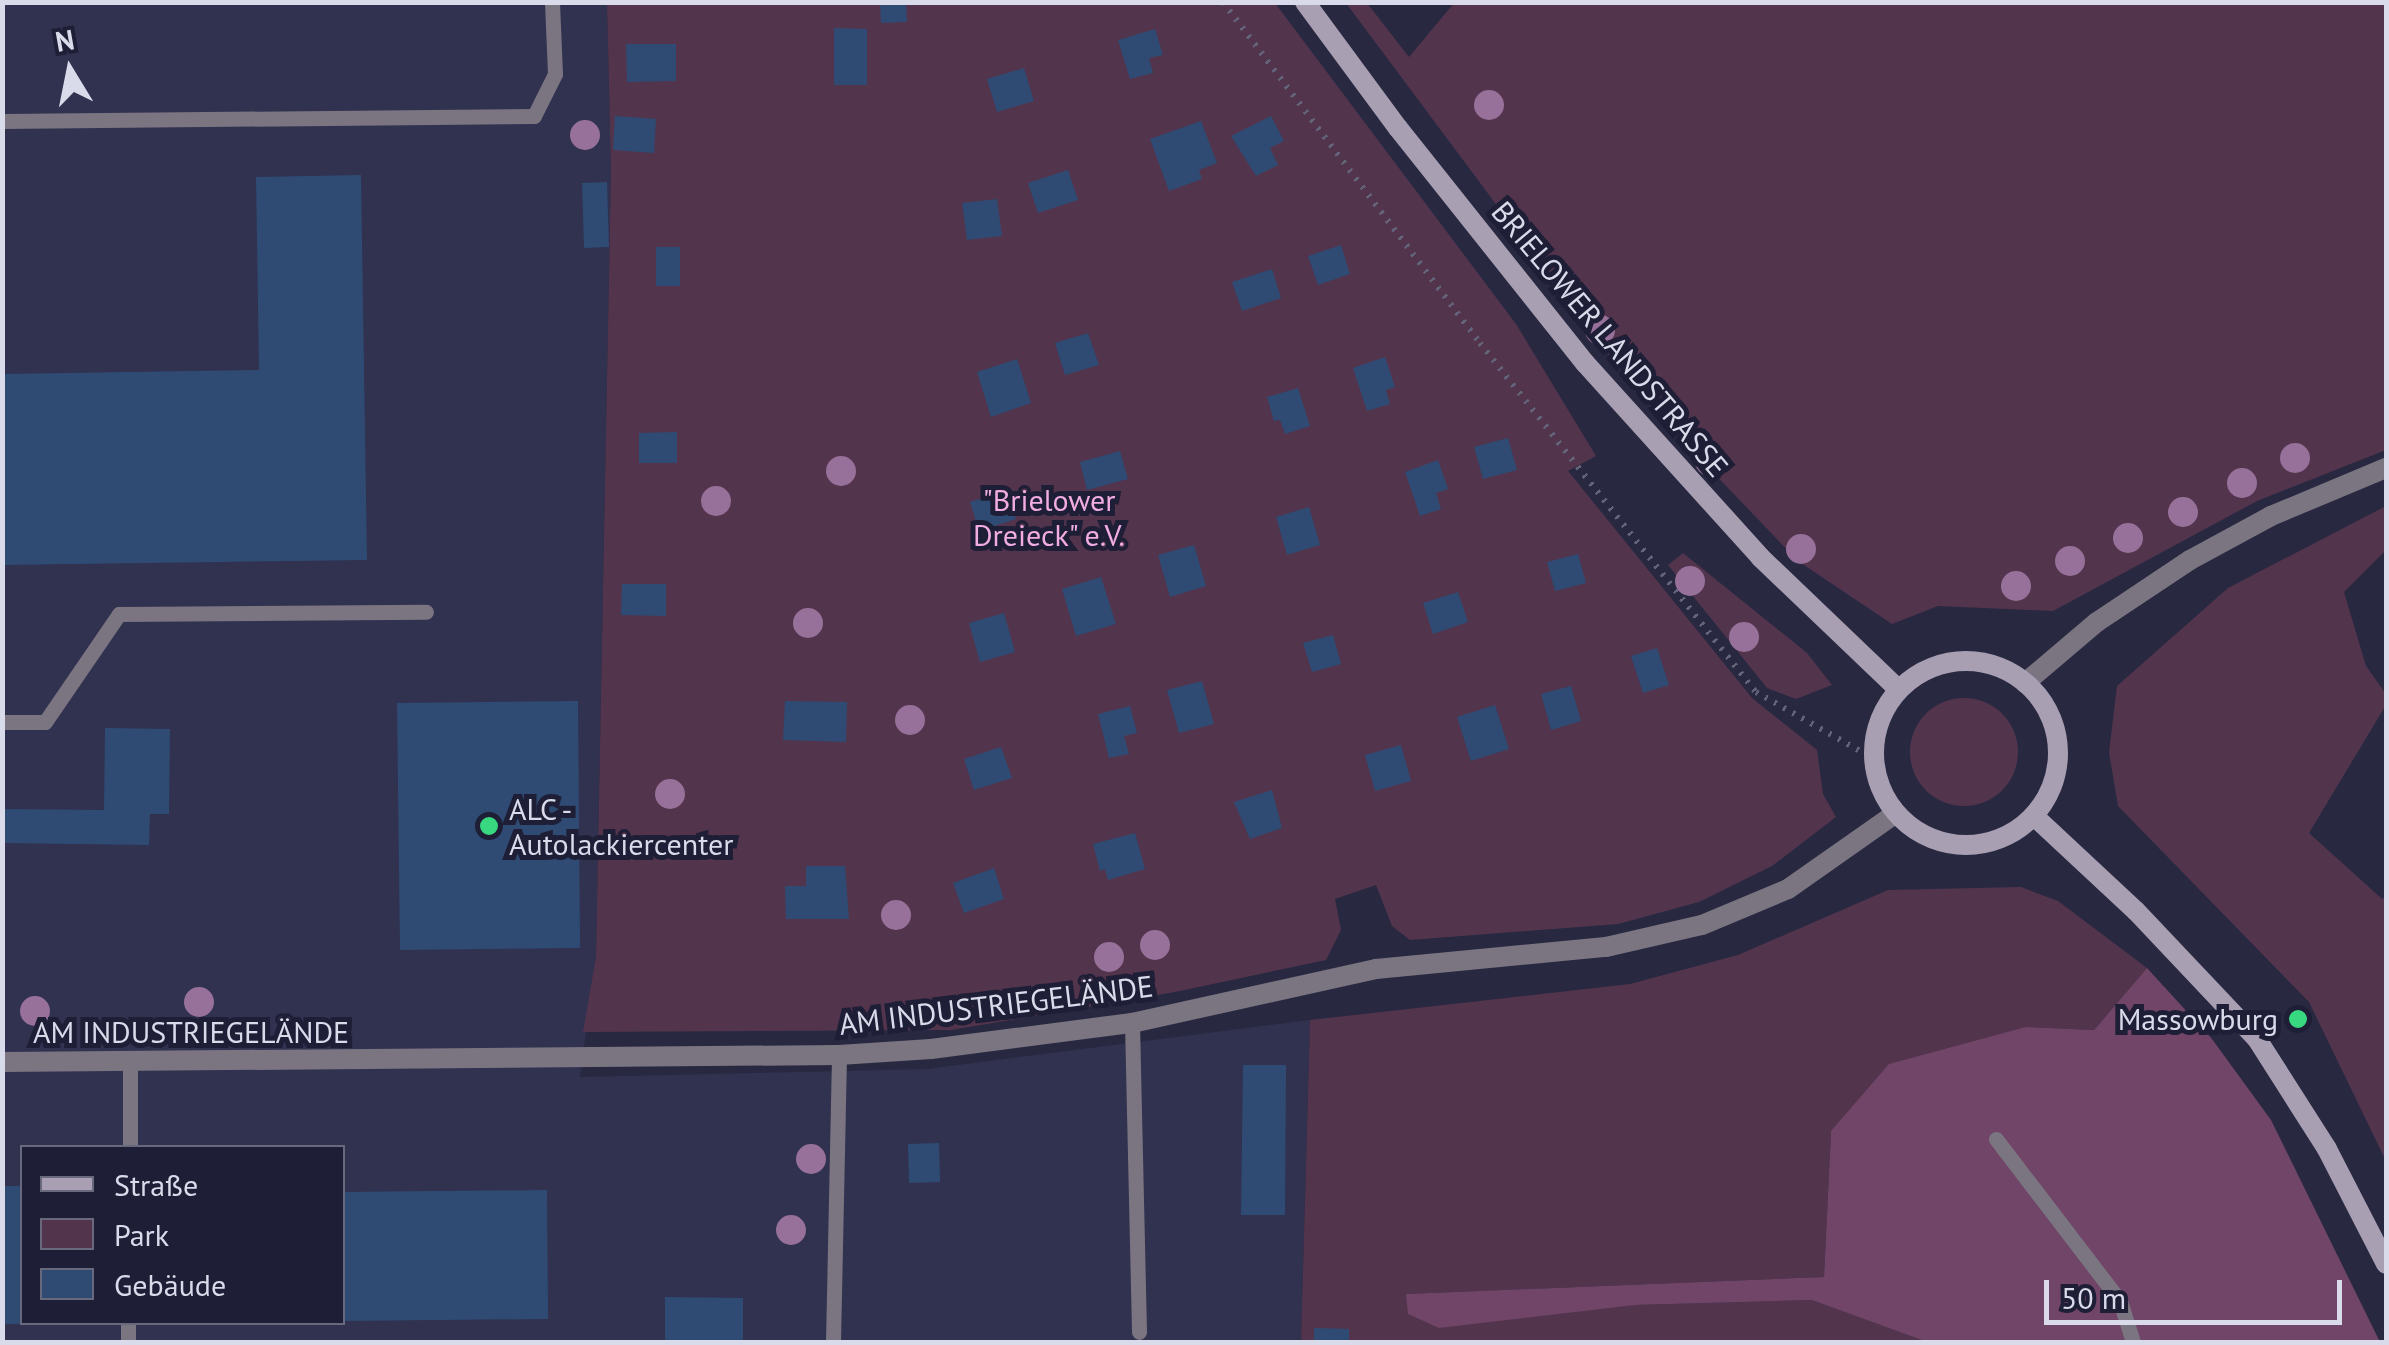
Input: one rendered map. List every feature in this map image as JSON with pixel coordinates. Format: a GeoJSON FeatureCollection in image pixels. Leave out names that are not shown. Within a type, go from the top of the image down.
{"type":"FeatureCollection","features":[{"type":"Feature","properties":{"kind":"main road","name":"BRIELOWER LANDSTRASSE"},"geometry":{"type":"LineString","coordinates":[[1305,2],[1398,128],[1596,376],[1760,558],[1898,690]]}},
{"type":"Feature","properties":{"kind":"main road"},"geometry":{"type":"LineString","coordinates":[[1972,660],[1994,664],[2040,697],[2053,720],[2059,745],[2058,770],[2049,795],[2034,816],[1992,842],[1964,845],[1928,836],[1896,812],[1882,790],[1874,759],[1874,738],[1883,712],[1898,690],[1929,667],[1972,660]]}},
{"type":"Feature","properties":{"kind":"main road"},"geometry":{"type":"LineString","coordinates":[[2034,816],[2136,911],[2256,1039],[2327,1149],[2386,1264]]}},
{"type":"Feature","properties":{"kind":"street"},"geometry":{"type":"LineString","coordinates":[[2024,683],[2097,622],[2190,560],[2271,516],[2386,468]]}},
{"type":"Feature","properties":{"kind":"street","name":"AM INDUSTRIEGELÄNDE"},"geometry":{"type":"LineString","coordinates":[[2,1062],[839,1056],[931,1050],[1132,1023],[1376,969],[1606,947],[1702,925],[1788,890],[1896,812]]}},
{"type":"Feature","properties":{"kind":"lane"},"geometry":{"type":"LineString","coordinates":[[2,122],[534,116],[555,74],[552,2]]}},
{"type":"Feature","properties":{"kind":"lane"},"geometry":{"type":"LineString","coordinates":[[2,722],[44,722],[119,614],[426,612]]}},
{"type":"Feature","properties":{"kind":"lane"},"geometry":{"type":"LineString","coordinates":[[1132,1023],[1139,1332]]}},
{"type":"Feature","properties":{"kind":"lane"},"geometry":{"type":"LineString","coordinates":[[833,1342],[839,1056]]}},
{"type":"Feature","properties":{"kind":"lane"},"geometry":{"type":"LineString","coordinates":[[130,1062],[130,1145]]}},
{"type":"Feature","properties":{"kind":"lane"},"geometry":{"type":"LineString","coordinates":[[1996,1139],[2120,1301],[2133,1342]]}},
{"type":"Feature","properties":{"kind":"path"},"geometry":{"type":"LineString","coordinates":[[1223,2],[1480,343],[1756,692],[1874,759]]}},
{"type":"Feature","properties":{"kind":"shaded area"},"geometry":{"type":"Polygon","coordinates":[[[3,3],[607,3],[611,170],[596,957],[580,1077],[927,1069],[1310,1020],[1301,1342],[3,1342],[3,3]]]}},
{"type":"Feature","properties":{"kind":"shaded area"},"geometry":{"type":"Polygon","coordinates":[[[2147,968],[2212,1039],[2271,1120],[2380,1342],[1927,1342],[1812,1300],[1635,1305],[1439,1328],[1408,1314],[1406,1294],[1824,1277],[1831,1131],[1889,1064],[2026,1027],[2094,1030],[2147,968]]]}},
{"type":"Feature","properties":{"kind":"green space","name":"\"Brielower Dreieck\" e.V."},"geometry":{"type":"Polygon","coordinates":[[[607,3],[1275,3],[1516,324],[1596,456],[1568,471],[1752,698],[1817,750],[1823,794],[1836,817],[1772,866],[1699,902],[1618,924],[1410,940],[1392,926],[1376,885],[1335,899],[1341,930],[1326,960],[1175,992],[951,1030],[583,1032],[596,957],[611,170],[607,3]]]}},
{"type":"Feature","properties":{"kind":"green space"},"geometry":{"type":"Polygon","coordinates":[[[1346,3],[1367,3],[1409,57],[1454,3],[2386,3],[2386,450],[2257,501],[2053,611],[1938,606],[1892,624],[1798,561],[1636,392],[1346,3]]]}},
{"type":"Feature","properties":{"kind":"green space"},"geometry":{"type":"Polygon","coordinates":[[[2386,506],[2386,550],[2344,592],[2366,666],[2386,694],[2386,705],[2309,833],[2382,899],[2386,896],[2386,1161],[2309,1002],[2118,806],[2109,752],[2117,686],[2228,588],[2386,506]]]}},
{"type":"Feature","properties":{"kind":"green space"},"geometry":{"type":"Polygon","coordinates":[[[1683,553],[1807,653],[1832,685],[1796,699],[1767,688],[1668,565],[1683,553]]]}},
{"type":"Feature","properties":{"kind":"green space"},"geometry":{"type":"Polygon","coordinates":[[[1964,698],[1985,702],[2002,714],[2014,731],[2018,752],[2014,773],[2002,790],[1985,802],[1964,806],[1943,802],[1926,790],[1914,773],[1910,752],[1914,731],[1926,714],[1943,702],[1964,698]]]}},
{"type":"Feature","properties":{"kind":"green space"},"geometry":{"type":"Polygon","coordinates":[[[2021,887],[2058,901],[2147,968],[2094,1030],[2026,1027],[1831,1131],[1824,1277],[1406,1294],[1635,1305],[1813,1300],[1927,1342],[1301,1342],[1310,1020],[1630,984],[1738,955],[1888,890],[2021,887]]]}},
{"type":"Feature","properties":{"kind":"building"},"geometry":{"type":"Polygon","coordinates":[[[880,2],[906,2],[907,22],[881,23],[880,2]]]}},
{"type":"Feature","properties":{"kind":"building"},"geometry":{"type":"Polygon","coordinates":[[[834,28],[867,29],[867,85],[834,85],[834,28]]]}},
{"type":"Feature","properties":{"kind":"building"},"geometry":{"type":"Polygon","coordinates":[[[1155,29],[1163,55],[1149,58],[1153,73],[1130,79],[1118,40],[1155,29]]]}},
{"type":"Feature","properties":{"kind":"building"},"geometry":{"type":"Polygon","coordinates":[[[626,44],[676,44],[676,81],[627,82],[626,44]]]}},
{"type":"Feature","properties":{"kind":"building"},"geometry":{"type":"Polygon","coordinates":[[[1024,68],[1034,101],[997,112],[987,79],[1024,68]]]}},
{"type":"Feature","properties":{"kind":"building"},"geometry":{"type":"Polygon","coordinates":[[[615,116],[656,119],[654,153],[613,150],[615,116]]]}},
{"type":"Feature","properties":{"kind":"building"},"geometry":{"type":"Polygon","coordinates":[[[1271,116],[1284,141],[1270,148],[1278,165],[1256,176],[1231,136],[1271,116]]]}},
{"type":"Feature","properties":{"kind":"building"},"geometry":{"type":"Polygon","coordinates":[[[1201,121],[1217,163],[1199,170],[1202,179],[1169,191],[1150,139],[1201,121]]]}},
{"type":"Feature","properties":{"kind":"building"},"geometry":{"type":"Polygon","coordinates":[[[1068,170],[1078,200],[1038,213],[1028,183],[1068,170]]]}},
{"type":"Feature","properties":{"kind":"building"},"geometry":{"type":"Polygon","coordinates":[[[361,175],[367,560],[2,565],[2,374],[259,370],[256,177],[361,175]]]}},
{"type":"Feature","properties":{"kind":"building"},"geometry":{"type":"Polygon","coordinates":[[[607,182],[609,247],[584,248],[582,183],[607,182]]]}},
{"type":"Feature","properties":{"kind":"building"},"geometry":{"type":"Polygon","coordinates":[[[997,199],[1002,236],[967,240],[962,203],[997,199]]]}},
{"type":"Feature","properties":{"kind":"building"},"geometry":{"type":"Polygon","coordinates":[[[1341,245],[1350,274],[1318,285],[1308,256],[1341,245]]]}},
{"type":"Feature","properties":{"kind":"building"},"geometry":{"type":"Polygon","coordinates":[[[656,247],[680,247],[680,286],[656,286],[656,247]]]}},
{"type":"Feature","properties":{"kind":"building"},"geometry":{"type":"Polygon","coordinates":[[[1272,269],[1281,298],[1242,311],[1232,282],[1272,269]]]}},
{"type":"Feature","properties":{"kind":"building"},"geometry":{"type":"Polygon","coordinates":[[[1088,333],[1099,365],[1065,375],[1055,343],[1088,333]]]}},
{"type":"Feature","properties":{"kind":"building"},"geometry":{"type":"Polygon","coordinates":[[[1385,357],[1395,387],[1386,390],[1390,404],[1367,411],[1353,368],[1385,357]]]}},
{"type":"Feature","properties":{"kind":"building"},"geometry":{"type":"Polygon","coordinates":[[[1017,359],[1031,403],[991,417],[977,372],[1017,359]]]}},
{"type":"Feature","properties":{"kind":"building"},"geometry":{"type":"Polygon","coordinates":[[[1298,388],[1310,426],[1285,434],[1280,420],[1274,421],[1267,397],[1298,388]]]}},
{"type":"Feature","properties":{"kind":"building"},"geometry":{"type":"Polygon","coordinates":[[[677,432],[677,463],[639,463],[639,433],[677,432]]]}},
{"type":"Feature","properties":{"kind":"building"},"geometry":{"type":"Polygon","coordinates":[[[1508,438],[1517,470],[1483,479],[1474,447],[1508,438]]]}},
{"type":"Feature","properties":{"kind":"building"},"geometry":{"type":"Polygon","coordinates":[[[1120,451],[1128,479],[1087,490],[1080,462],[1120,451]]]}},
{"type":"Feature","properties":{"kind":"building"},"geometry":{"type":"Polygon","coordinates":[[[1438,460],[1448,489],[1436,493],[1441,509],[1420,516],[1405,472],[1438,460]]]}},
{"type":"Feature","properties":{"kind":"building"},"geometry":{"type":"Polygon","coordinates":[[[1007,490],[1016,519],[979,531],[970,502],[1007,490]]]}},
{"type":"Feature","properties":{"kind":"building"},"geometry":{"type":"Polygon","coordinates":[[[1309,507],[1320,545],[1287,555],[1276,517],[1309,507]]]}},
{"type":"Feature","properties":{"kind":"building"},"geometry":{"type":"Polygon","coordinates":[[[1194,545],[1206,586],[1170,597],[1158,555],[1194,545]]]}},
{"type":"Feature","properties":{"kind":"building"},"geometry":{"type":"Polygon","coordinates":[[[1578,554],[1586,583],[1555,591],[1547,562],[1578,554]]]}},
{"type":"Feature","properties":{"kind":"building"},"geometry":{"type":"Polygon","coordinates":[[[1101,577],[1116,624],[1076,636],[1062,589],[1101,577]]]}},
{"type":"Feature","properties":{"kind":"building"},"geometry":{"type":"Polygon","coordinates":[[[622,584],[666,584],[666,616],[621,615],[622,584]]]}},
{"type":"Feature","properties":{"kind":"building"},"geometry":{"type":"Polygon","coordinates":[[[1458,592],[1468,622],[1433,634],[1423,603],[1458,592]]]}},
{"type":"Feature","properties":{"kind":"building"},"geometry":{"type":"Polygon","coordinates":[[[1004,613],[1015,652],[980,662],[969,623],[1004,613]]]}},
{"type":"Feature","properties":{"kind":"building"},"geometry":{"type":"Polygon","coordinates":[[[1333,635],[1341,664],[1312,672],[1303,643],[1333,635]]]}},
{"type":"Feature","properties":{"kind":"building"},"geometry":{"type":"Polygon","coordinates":[[[1657,648],[1669,685],[1643,693],[1631,656],[1657,648]]]}},
{"type":"Feature","properties":{"kind":"building"},"geometry":{"type":"Polygon","coordinates":[[[1202,681],[1214,724],[1179,733],[1167,690],[1202,681]]]}},
{"type":"Feature","properties":{"kind":"building"},"geometry":{"type":"Polygon","coordinates":[[[1571,686],[1581,721],[1551,730],[1541,694],[1571,686]]]}},
{"type":"Feature","properties":{"kind":"building","name":"ALC - Autolackiercenter"},"geometry":{"type":"Polygon","coordinates":[[[578,701],[580,948],[400,950],[397,703],[578,701]]]}},
{"type":"Feature","properties":{"kind":"building"},"geometry":{"type":"Polygon","coordinates":[[[785,701],[847,702],[846,742],[783,740],[785,701]]]}},
{"type":"Feature","properties":{"kind":"building"},"geometry":{"type":"Polygon","coordinates":[[[1495,705],[1509,749],[1471,761],[1457,717],[1495,705]]]}},
{"type":"Feature","properties":{"kind":"building"},"geometry":{"type":"Polygon","coordinates":[[[1130,706],[1137,733],[1124,736],[1129,754],[1109,758],[1098,714],[1130,706]]]}},
{"type":"Feature","properties":{"kind":"building"},"geometry":{"type":"Polygon","coordinates":[[[105,728],[170,729],[169,814],[150,814],[149,845],[3,843],[3,809],[104,810],[105,728]]]}},
{"type":"Feature","properties":{"kind":"building"},"geometry":{"type":"Polygon","coordinates":[[[1401,745],[1411,781],[1375,791],[1365,755],[1401,745]]]}},
{"type":"Feature","properties":{"kind":"building"},"geometry":{"type":"Polygon","coordinates":[[[1001,747],[1012,778],[974,790],[964,759],[1001,747]]]}},
{"type":"Feature","properties":{"kind":"building"},"geometry":{"type":"Polygon","coordinates":[[[1272,790],[1282,828],[1250,839],[1234,802],[1272,790]]]}},
{"type":"Feature","properties":{"kind":"building"},"geometry":{"type":"Polygon","coordinates":[[[1135,833],[1145,869],[1108,880],[1105,869],[1100,871],[1093,844],[1135,833]]]}},
{"type":"Feature","properties":{"kind":"building"},"geometry":{"type":"Polygon","coordinates":[[[806,866],[845,866],[849,919],[786,919],[785,886],[806,886],[806,866]]]}},
{"type":"Feature","properties":{"kind":"building"},"geometry":{"type":"Polygon","coordinates":[[[994,868],[1004,899],[964,913],[953,883],[994,868]]]}},
{"type":"Feature","properties":{"kind":"building"},"geometry":{"type":"Polygon","coordinates":[[[1243,1065],[1286,1065],[1285,1215],[1241,1215],[1243,1065]]]}},
{"type":"Feature","properties":{"kind":"building"},"geometry":{"type":"Polygon","coordinates":[[[939,1143],[940,1182],[909,1183],[908,1144],[939,1143]]]}},
{"type":"Feature","properties":{"kind":"building"},"geometry":{"type":"Polygon","coordinates":[[[2,1186],[20,1186],[20,1324],[2,1324],[2,1186]]]}},
{"type":"Feature","properties":{"kind":"building"},"geometry":{"type":"Polygon","coordinates":[[[547,1190],[548,1319],[345,1321],[345,1192],[547,1190]]]}},
{"type":"Feature","properties":{"kind":"building"},"geometry":{"type":"Polygon","coordinates":[[[665,1297],[743,1298],[743,1342],[665,1342],[665,1297]]]}},
{"type":"Feature","properties":{"kind":"building"},"geometry":{"type":"Polygon","coordinates":[[[1314,1328],[1349,1329],[1349,1342],[1314,1342],[1314,1328]]]}},
{"type":"Feature","properties":{"kind":"place","name":"ALC - Autolackiercenter"},"geometry":{"type":"Point","coordinates":[489,826]}},
{"type":"Feature","properties":{"kind":"place","name":"Massowburg"},"geometry":{"type":"Point","coordinates":[2298,1019]}}]}
